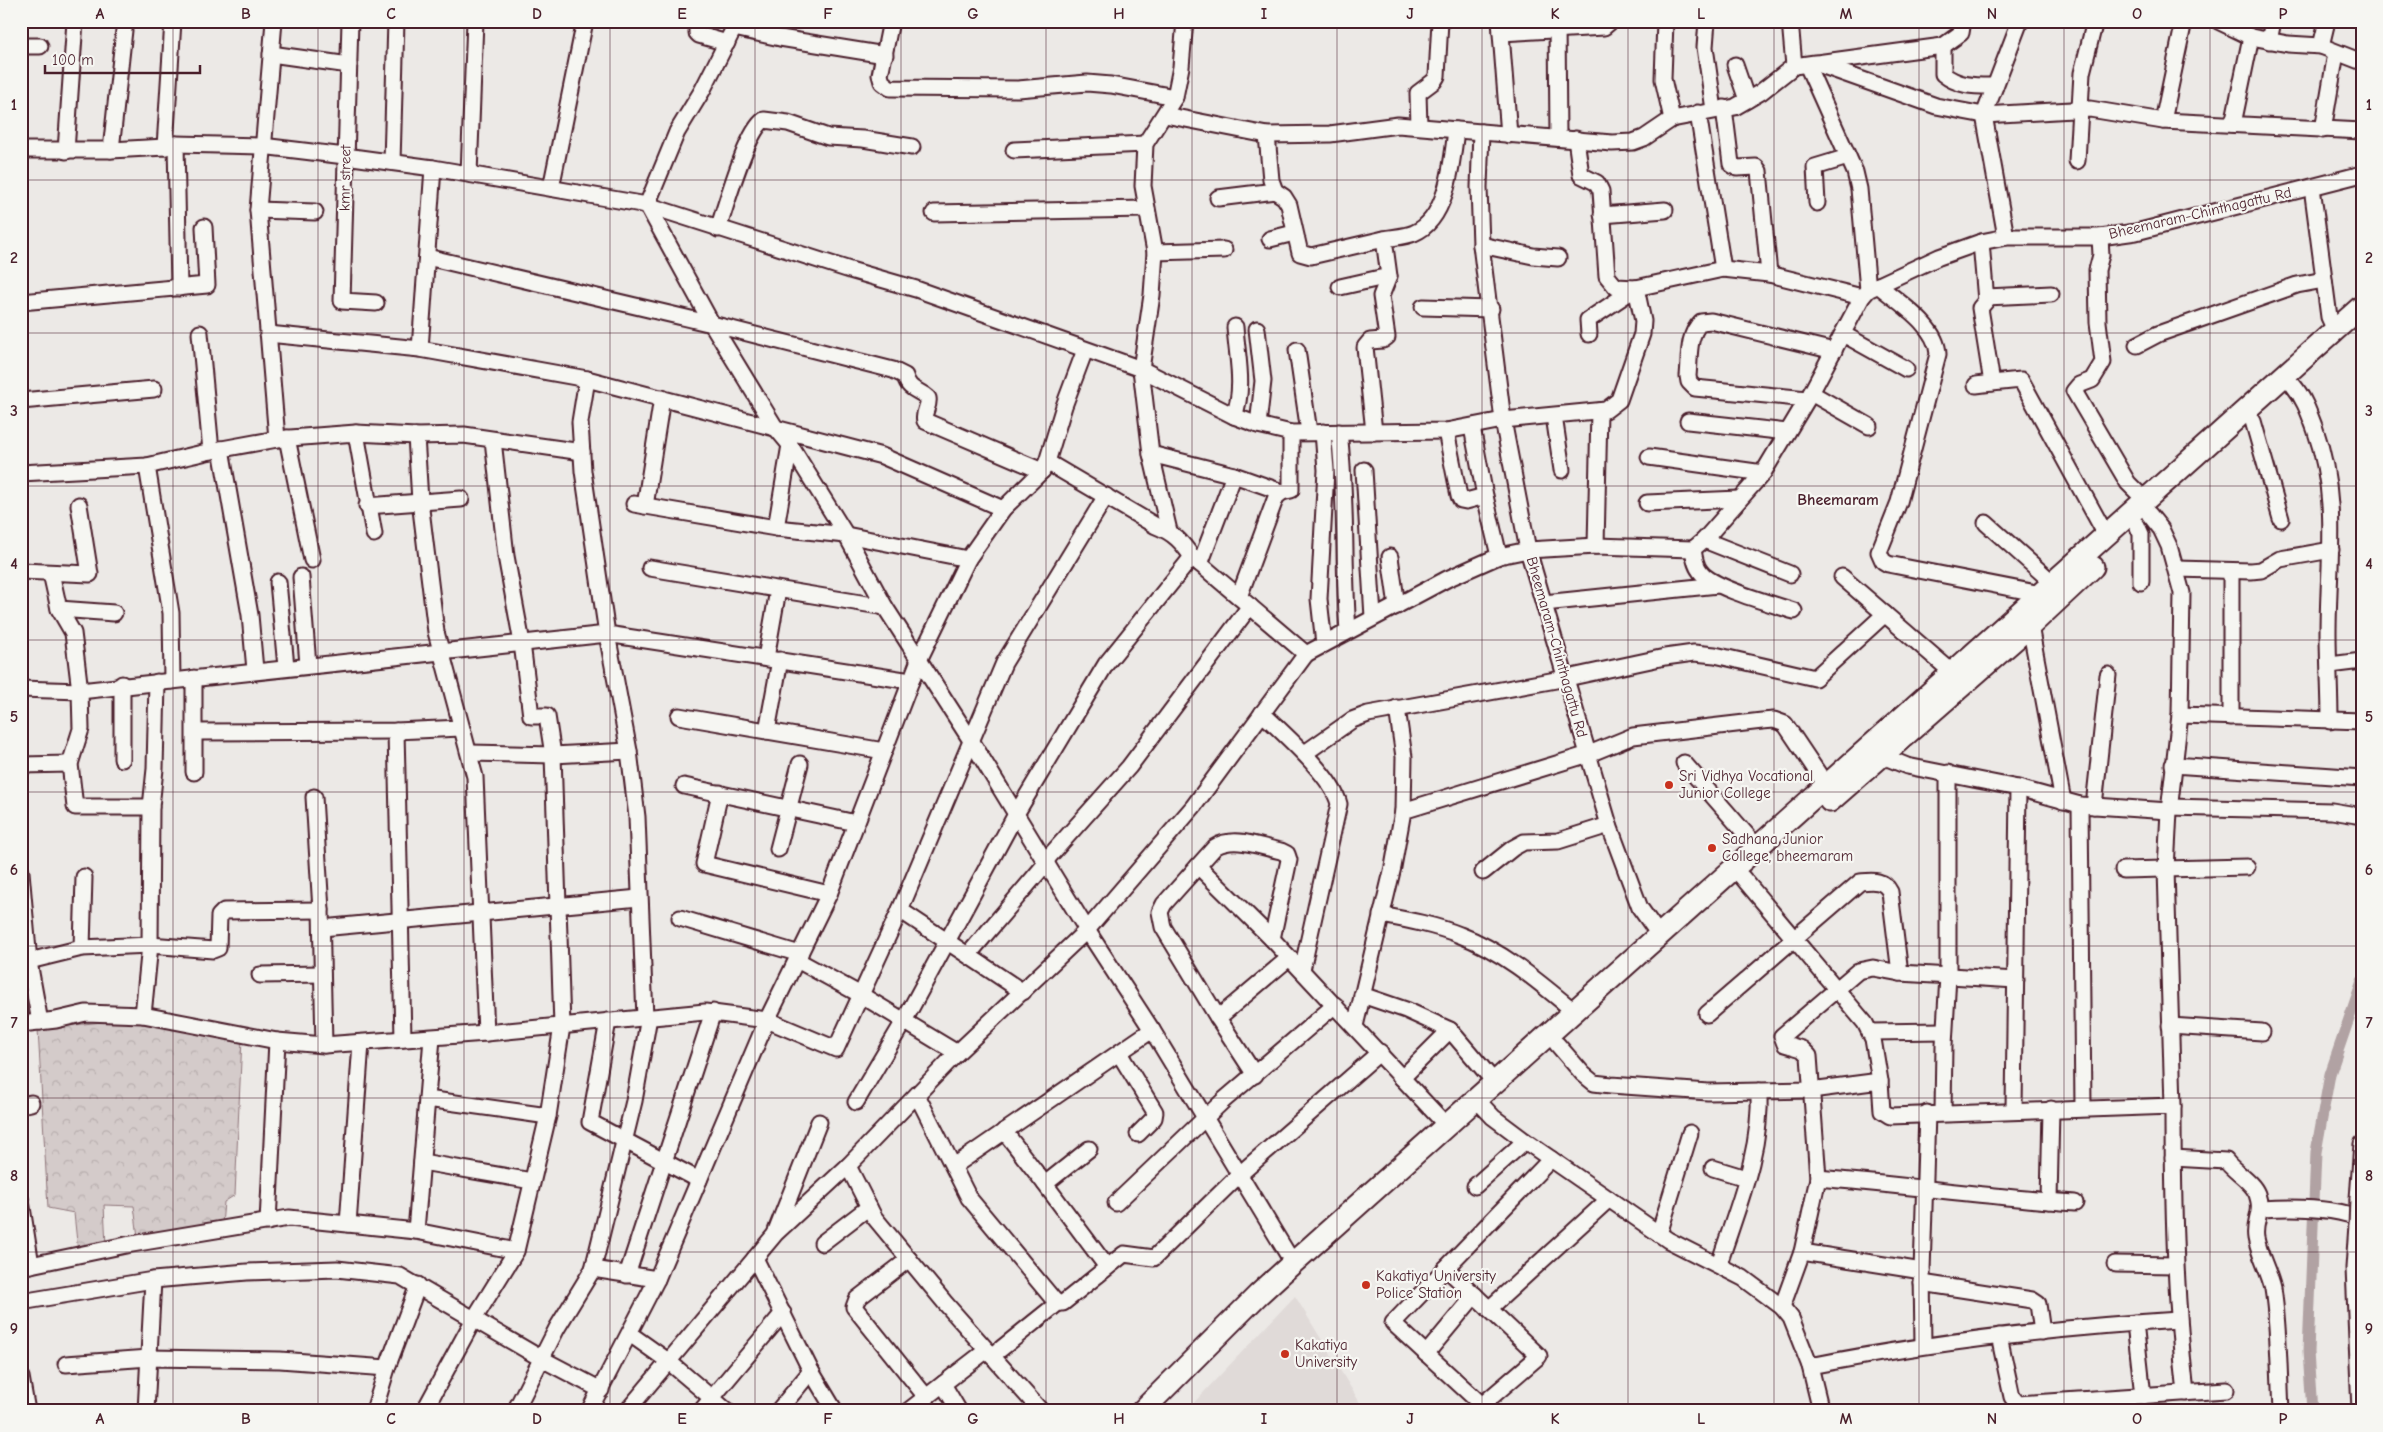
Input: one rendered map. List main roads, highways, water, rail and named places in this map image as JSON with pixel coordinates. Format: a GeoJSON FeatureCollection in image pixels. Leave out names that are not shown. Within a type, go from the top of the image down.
{"type":"FeatureCollection","features":[{"type":"Feature","properties":{"kind":"highway"},"geometry":{"type":"LineString","coordinates":[[1142,1411],[1258,1295],[1447,1126],[1481,1104],[1496,1084],[1758,848],[1826,784],[1875,752],[2030,626],[2144,513],[2362,306]]}},
{"type":"Feature","properties":{"kind":"highway"},"geometry":{"type":"LineString","coordinates":[[1157,1411],[1266,1301],[1481,1104],[1557,1044],[1742,877],[1875,752],[1952,673],[2106,535],[2144,513],[2253,421],[2362,323]]}},
{"type":"Feature","properties":{"kind":"waterway"},"geometry":{"type":"LineString","coordinates":[[2312,1411],[2308,1352],[2316,1152],[2330,1074],[2362,981]]}},
{"type":"Feature","properties":{"kind":"place","name":"Sri Vidhya Vocational Junior College"},"geometry":{"type":"Point","coordinates":[1669,785]}},
{"type":"Feature","properties":{"kind":"place","name":"Sadhana Junior College, bheemaram"},"geometry":{"type":"Point","coordinates":[1712,848]}},
{"type":"Feature","properties":{"kind":"place","name":"Kakatiya University Police Station"},"geometry":{"type":"Point","coordinates":[1366,1285]}},
{"type":"Feature","properties":{"kind":"place","name":"Kakatiya University"},"geometry":{"type":"Point","coordinates":[1285,1354]}},
{"type":"Feature","properties":{"kind":"district","name":"Bheemaram"},"geometry":{"type":"Point","coordinates":[1838,499]}}]}
